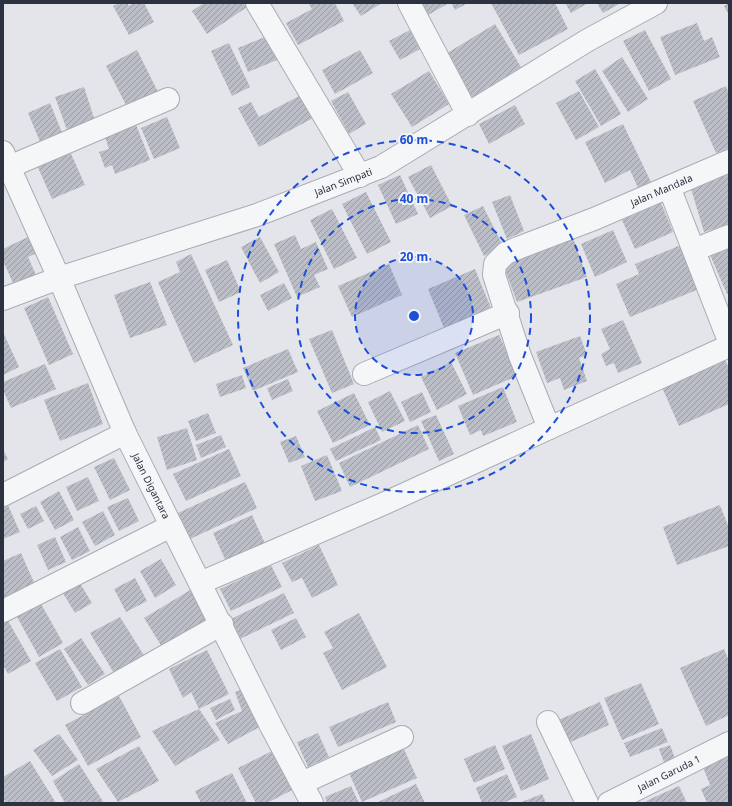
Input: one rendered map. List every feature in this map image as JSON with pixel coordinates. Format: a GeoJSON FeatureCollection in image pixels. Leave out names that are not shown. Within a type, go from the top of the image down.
{"type":"FeatureCollection","features":[{"type":"Feature","properties":{"kind":"street"},"geometry":{"type":"LineString","coordinates":[[257,3],[360,176]]}},
{"type":"Feature","properties":{"kind":"street"},"geometry":{"type":"LineString","coordinates":[[409,3],[468,115]]}},
{"type":"Feature","properties":{"kind":"street","name":"Jalan Simpati"},"geometry":{"type":"LineString","coordinates":[[3,300],[59,278],[257,215],[381,167],[588,40],[656,3]]}},
{"type":"Feature","properties":{"kind":"street"},"geometry":{"type":"LineString","coordinates":[[5,163],[168,99]]}},
{"type":"Feature","properties":{"kind":"street","name":"Jalan Mandala"},"geometry":{"type":"LineString","coordinates":[[549,428],[520,356],[508,313],[494,275],[495,264],[500,258],[518,248],[594,219],[729,161]]}},
{"type":"Feature","properties":{"kind":"street","name":"Jalan Digantara"},"geometry":{"type":"LineString","coordinates":[[5,163],[59,278],[125,433],[222,624],[271,726],[312,803]]}},
{"type":"Feature","properties":{"kind":"street"},"geometry":{"type":"LineString","coordinates":[[668,187],[729,341]]}},
{"type":"Feature","properties":{"kind":"street"},"geometry":{"type":"LineString","coordinates":[[694,250],[729,236]]}},
{"type":"Feature","properties":{"kind":"street"},"geometry":{"type":"LineString","coordinates":[[364,374],[508,313]]}},
{"type":"Feature","properties":{"kind":"street"},"geometry":{"type":"LineString","coordinates":[[200,582],[383,504],[729,346]]}},
{"type":"Feature","properties":{"kind":"street"},"geometry":{"type":"LineString","coordinates":[[3,495],[125,433]]}},
{"type":"Feature","properties":{"kind":"street"},"geometry":{"type":"LineString","coordinates":[[3,611],[171,526]]}},
{"type":"Feature","properties":{"kind":"street"},"geometry":{"type":"LineString","coordinates":[[82,703],[222,624]]}},
{"type":"Feature","properties":{"kind":"street"},"geometry":{"type":"LineString","coordinates":[[548,722],[587,803]]}},
{"type":"Feature","properties":{"kind":"street"},"geometry":{"type":"LineString","coordinates":[[302,783],[402,737]]}},
{"type":"Feature","properties":{"kind":"street","name":"Jalan Garuda 1"},"geometry":{"type":"LineString","coordinates":[[609,803],[729,743]]}},
{"type":"Feature","properties":{"kind":"building"},"geometry":{"type":"Polygon","coordinates":[[[119,3],[127,3],[129,6],[134,3],[144,3],[154,22],[129,35],[113,6],[119,3]]]}},
{"type":"Feature","properties":{"kind":"building"},"geometry":{"type":"Polygon","coordinates":[[[204,3],[253,3],[207,34],[192,11],[204,3]]]}},
{"type":"Feature","properties":{"kind":"building"},"geometry":{"type":"Polygon","coordinates":[[[308,3],[335,3],[344,21],[298,45],[286,23],[312,9],[308,3]]]}},
{"type":"Feature","properties":{"kind":"building"},"geometry":{"type":"Polygon","coordinates":[[[352,3],[382,3],[361,16],[352,3]]]}},
{"type":"Feature","properties":{"kind":"building"},"geometry":{"type":"Polygon","coordinates":[[[421,3],[449,3],[428,15],[421,3]]]}},
{"type":"Feature","properties":{"kind":"building"},"geometry":{"type":"Polygon","coordinates":[[[451,3],[468,3],[455,10],[451,3]]]}},
{"type":"Feature","properties":{"kind":"building"},"geometry":{"type":"Polygon","coordinates":[[[491,3],[555,3],[568,29],[519,55],[491,3]]]}},
{"type":"Feature","properties":{"kind":"building"},"geometry":{"type":"Polygon","coordinates":[[[565,3],[588,3],[571,13],[565,3]]]}},
{"type":"Feature","properties":{"kind":"building"},"geometry":{"type":"Polygon","coordinates":[[[597,3],[621,3],[603,13],[597,3]]]}},
{"type":"Feature","properties":{"kind":"building"},"geometry":{"type":"Polygon","coordinates":[[[729,3],[729,15],[724,6],[729,3]]]}},
{"type":"Feature","properties":{"kind":"building"},"geometry":{"type":"Polygon","coordinates":[[[697,23],[704,41],[712,37],[720,57],[675,75],[660,37],[697,23]]]}},
{"type":"Feature","properties":{"kind":"building"},"geometry":{"type":"Polygon","coordinates":[[[495,24],[521,67],[471,98],[444,55],[495,24]]]}},
{"type":"Feature","properties":{"kind":"building"},"geometry":{"type":"Polygon","coordinates":[[[410,30],[420,49],[400,60],[389,41],[410,30]]]}},
{"type":"Feature","properties":{"kind":"building"},"geometry":{"type":"Polygon","coordinates":[[[645,30],[671,79],[649,91],[623,41],[645,30]]]}},
{"type":"Feature","properties":{"kind":"building"},"geometry":{"type":"Polygon","coordinates":[[[267,36],[277,60],[248,72],[238,48],[267,36]]]}},
{"type":"Feature","properties":{"kind":"building"},"geometry":{"type":"Polygon","coordinates":[[[229,43],[250,87],[232,96],[211,51],[229,43]]]}},
{"type":"Feature","properties":{"kind":"building"},"geometry":{"type":"Polygon","coordinates":[[[137,50],[159,94],[128,109],[106,66],[137,50]]]}},
{"type":"Feature","properties":{"kind":"building"},"geometry":{"type":"Polygon","coordinates":[[[360,50],[373,73],[335,94],[322,70],[360,50]]]}},
{"type":"Feature","properties":{"kind":"building"},"geometry":{"type":"Polygon","coordinates":[[[622,57],[648,99],[628,112],[602,71],[622,57]]]}},
{"type":"Feature","properties":{"kind":"building"},"geometry":{"type":"Polygon","coordinates":[[[595,69],[621,114],[601,126],[575,81],[595,69]]]}},
{"type":"Feature","properties":{"kind":"building"},"geometry":{"type":"Polygon","coordinates":[[[429,71],[449,104],[412,127],[391,94],[429,71]]]}},
{"type":"Feature","properties":{"kind":"building"},"geometry":{"type":"Polygon","coordinates":[[[726,86],[729,94],[729,148],[716,153],[693,101],[726,86]]]}},
{"type":"Feature","properties":{"kind":"building"},"geometry":{"type":"Polygon","coordinates":[[[84,87],[95,121],[67,130],[55,97],[84,87]]]}},
{"type":"Feature","properties":{"kind":"building"},"geometry":{"type":"Polygon","coordinates":[[[579,91],[599,127],[576,140],[556,103],[579,91]]]}},
{"type":"Feature","properties":{"kind":"building"},"geometry":{"type":"Polygon","coordinates":[[[348,92],[366,124],[349,134],[331,101],[348,92]]]}},
{"type":"Feature","properties":{"kind":"building"},"geometry":{"type":"Polygon","coordinates":[[[303,94],[315,117],[259,147],[238,108],[251,102],[259,117],[303,94]]]}},
{"type":"Feature","properties":{"kind":"building"},"geometry":{"type":"Polygon","coordinates":[[[50,103],[63,135],[41,144],[28,113],[50,103]]]}},
{"type":"Feature","properties":{"kind":"building"},"geometry":{"type":"Polygon","coordinates":[[[515,105],[525,124],[489,144],[479,124],[515,105]]]}},
{"type":"Feature","properties":{"kind":"building"},"geometry":{"type":"Polygon","coordinates":[[[167,117],[180,148],[154,159],[141,128],[167,117]]]}},
{"type":"Feature","properties":{"kind":"building"},"geometry":{"type":"Polygon","coordinates":[[[135,122],[150,160],[115,174],[112,165],[105,168],[99,152],[109,149],[104,134],[135,122]]]}},
{"type":"Feature","properties":{"kind":"building"},"geometry":{"type":"Polygon","coordinates":[[[623,124],[652,184],[639,190],[630,170],[605,183],[585,142],[623,124]]]}},
{"type":"Feature","properties":{"kind":"building"},"geometry":{"type":"Polygon","coordinates":[[[68,147],[85,185],[52,199],[35,161],[68,147]]]}},
{"type":"Feature","properties":{"kind":"building"},"geometry":{"type":"Polygon","coordinates":[[[431,165],[452,206],[430,218],[408,177],[431,165]]]}},
{"type":"Feature","properties":{"kind":"building"},"geometry":{"type":"Polygon","coordinates":[[[729,170],[729,224],[704,232],[689,182],[729,170]]]}},
{"type":"Feature","properties":{"kind":"building"},"geometry":{"type":"Polygon","coordinates":[[[400,175],[418,214],[396,224],[378,185],[400,175]]]}},
{"type":"Feature","properties":{"kind":"building"},"geometry":{"type":"Polygon","coordinates":[[[366,192],[391,242],[367,254],[342,204],[366,192]]]}},
{"type":"Feature","properties":{"kind":"building"},"geometry":{"type":"Polygon","coordinates":[[[510,195],[524,231],[507,239],[492,202],[510,195]]]}},
{"type":"Feature","properties":{"kind":"building"},"geometry":{"type":"Polygon","coordinates":[[[661,203],[673,232],[635,249],[622,220],[661,203]]]}},
{"type":"Feature","properties":{"kind":"building"},"geometry":{"type":"Polygon","coordinates":[[[483,206],[503,246],[484,256],[464,215],[483,206]]]}},
{"type":"Feature","properties":{"kind":"building"},"geometry":{"type":"Polygon","coordinates":[[[332,209],[357,258],[334,269],[310,220],[332,209]]]}},
{"type":"Feature","properties":{"kind":"building"},"geometry":{"type":"Polygon","coordinates":[[[613,230],[627,262],[595,277],[581,244],[613,230]]]}},
{"type":"Feature","properties":{"kind":"building"},"geometry":{"type":"Polygon","coordinates":[[[295,235],[301,249],[316,242],[328,269],[314,275],[320,287],[297,297],[274,244],[295,235]]]}},
{"type":"Feature","properties":{"kind":"building"},"geometry":{"type":"Polygon","coordinates":[[[30,236],[37,253],[28,257],[36,275],[14,285],[3,261],[3,249],[30,236]]]}},
{"type":"Feature","properties":{"kind":"building"},"geometry":{"type":"Polygon","coordinates":[[[260,237],[279,272],[260,283],[241,247],[260,237]]]}},
{"type":"Feature","properties":{"kind":"building"},"geometry":{"type":"Polygon","coordinates":[[[573,238],[587,277],[517,302],[503,264],[573,238]]]}},
{"type":"Feature","properties":{"kind":"building"},"geometry":{"type":"Polygon","coordinates":[[[729,239],[729,294],[727,294],[707,248],[729,239]]]}},
{"type":"Feature","properties":{"kind":"building"},"geometry":{"type":"Polygon","coordinates":[[[681,245],[699,289],[630,317],[616,284],[639,274],[635,264],[681,245]]]}},
{"type":"Feature","properties":{"kind":"building"},"geometry":{"type":"Polygon","coordinates":[[[191,254],[233,345],[194,363],[158,282],[180,272],[176,262],[191,254]]]}},
{"type":"Feature","properties":{"kind":"building"},"geometry":{"type":"Polygon","coordinates":[[[227,260],[241,292],[219,302],[205,270],[227,260]]]}},
{"type":"Feature","properties":{"kind":"building"},"geometry":{"type":"Polygon","coordinates":[[[389,264],[402,295],[352,317],[338,286],[389,264]]]}},
{"type":"Feature","properties":{"kind":"building"},"geometry":{"type":"Polygon","coordinates":[[[475,269],[493,313],[446,333],[428,289],[475,269]]]}},
{"type":"Feature","properties":{"kind":"building"},"geometry":{"type":"Polygon","coordinates":[[[150,282],[167,325],[130,338],[114,295],[150,282]]]}},
{"type":"Feature","properties":{"kind":"building"},"geometry":{"type":"Polygon","coordinates":[[[284,283],[292,298],[268,311],[260,295],[284,283]]]}},
{"type":"Feature","properties":{"kind":"building"},"geometry":{"type":"Polygon","coordinates":[[[48,297],[73,354],[49,365],[24,308],[48,297]]]}},
{"type":"Feature","properties":{"kind":"building"},"geometry":{"type":"Polygon","coordinates":[[[623,320],[642,363],[618,373],[614,363],[606,366],[601,354],[610,349],[601,329],[623,320]]]}},
{"type":"Feature","properties":{"kind":"building"},"geometry":{"type":"Polygon","coordinates":[[[332,330],[354,384],[332,393],[309,339],[332,330]]]}},
{"type":"Feature","properties":{"kind":"building"},"geometry":{"type":"Polygon","coordinates":[[[3,332],[19,367],[3,375],[3,332]]]}},
{"type":"Feature","properties":{"kind":"building"},"geometry":{"type":"Polygon","coordinates":[[[499,335],[517,376],[473,395],[455,353],[499,335]]]}},
{"type":"Feature","properties":{"kind":"building"},"geometry":{"type":"Polygon","coordinates":[[[580,336],[587,355],[579,358],[587,381],[564,390],[560,378],[547,383],[536,352],[580,336]]]}},
{"type":"Feature","properties":{"kind":"building"},"geometry":{"type":"Polygon","coordinates":[[[288,349],[298,372],[253,391],[243,368],[288,349]]]}},
{"type":"Feature","properties":{"kind":"building"},"geometry":{"type":"Polygon","coordinates":[[[724,358],[729,368],[729,404],[679,426],[660,383],[724,358]]]}},
{"type":"Feature","properties":{"kind":"building"},"geometry":{"type":"Polygon","coordinates":[[[451,362],[467,394],[437,410],[421,377],[451,362]]]}},
{"type":"Feature","properties":{"kind":"building"},"geometry":{"type":"Polygon","coordinates":[[[45,364],[56,389],[11,408],[3,390],[3,382],[45,364]]]}},
{"type":"Feature","properties":{"kind":"building"},"geometry":{"type":"Polygon","coordinates":[[[242,375],[246,388],[220,397],[216,384],[242,375]]]}},
{"type":"Feature","properties":{"kind":"building"},"geometry":{"type":"Polygon","coordinates":[[[288,379],[293,391],[272,400],[267,388],[288,379]]]}},
{"type":"Feature","properties":{"kind":"building"},"geometry":{"type":"Polygon","coordinates":[[[88,383],[103,424],[60,441],[44,400],[88,383]]]}},
{"type":"Feature","properties":{"kind":"building"},"geometry":{"type":"Polygon","coordinates":[[[503,387],[517,422],[483,436],[481,430],[470,435],[458,406],[503,387]]]}},
{"type":"Feature","properties":{"kind":"building"},"geometry":{"type":"Polygon","coordinates":[[[390,391],[405,421],[382,432],[368,402],[390,391]]]}},
{"type":"Feature","properties":{"kind":"building"},"geometry":{"type":"Polygon","coordinates":[[[422,392],[431,412],[410,422],[401,402],[422,392]]]}},
{"type":"Feature","properties":{"kind":"building"},"geometry":{"type":"Polygon","coordinates":[[[354,393],[370,425],[333,443],[317,411],[354,393]]]}},
{"type":"Feature","properties":{"kind":"building"},"geometry":{"type":"Polygon","coordinates":[[[208,413],[216,433],[196,441],[188,421],[208,413]]]}},
{"type":"Feature","properties":{"kind":"building"},"geometry":{"type":"Polygon","coordinates":[[[436,415],[454,454],[439,461],[421,421],[436,415]]]}},
{"type":"Feature","properties":{"kind":"building"},"geometry":{"type":"Polygon","coordinates":[[[418,425],[429,449],[350,487],[339,463],[418,425]]]}},
{"type":"Feature","properties":{"kind":"building"},"geometry":{"type":"Polygon","coordinates":[[[375,427],[381,440],[336,461],[330,449],[375,427]]]}},
{"type":"Feature","properties":{"kind":"building"},"geometry":{"type":"Polygon","coordinates":[[[187,428],[197,460],[167,470],[157,437],[187,428]]]}},
{"type":"Feature","properties":{"kind":"building"},"geometry":{"type":"Polygon","coordinates":[[[221,435],[226,447],[201,458],[196,445],[221,435]]]}},
{"type":"Feature","properties":{"kind":"building"},"geometry":{"type":"Polygon","coordinates":[[[296,436],[305,457],[289,463],[280,442],[296,436]]]}},
{"type":"Feature","properties":{"kind":"building"},"geometry":{"type":"Polygon","coordinates":[[[3,449],[8,459],[3,462],[3,449]]]}},
{"type":"Feature","properties":{"kind":"building"},"geometry":{"type":"Polygon","coordinates":[[[229,449],[241,476],[186,501],[173,474],[229,449]]]}},
{"type":"Feature","properties":{"kind":"building"},"geometry":{"type":"Polygon","coordinates":[[[327,455],[342,491],[315,501],[301,466],[327,455]]]}},
{"type":"Feature","properties":{"kind":"building"},"geometry":{"type":"Polygon","coordinates":[[[114,458],[130,490],[110,500],[94,467],[114,458]]]}},
{"type":"Feature","properties":{"kind":"building"},"geometry":{"type":"Polygon","coordinates":[[[88,477],[99,501],[77,511],[66,487],[88,477]]]}},
{"type":"Feature","properties":{"kind":"building"},"geometry":{"type":"Polygon","coordinates":[[[245,482],[257,508],[190,539],[178,513],[245,482]]]}},
{"type":"Feature","properties":{"kind":"building"},"geometry":{"type":"Polygon","coordinates":[[[59,491],[74,520],[55,530],[40,502],[59,491]]]}},
{"type":"Feature","properties":{"kind":"building"},"geometry":{"type":"Polygon","coordinates":[[[128,498],[139,521],[119,531],[107,507],[128,498]]]}},
{"type":"Feature","properties":{"kind":"building"},"geometry":{"type":"Polygon","coordinates":[[[7,503],[20,532],[3,539],[3,505],[7,503]]]}},
{"type":"Feature","properties":{"kind":"building"},"geometry":{"type":"Polygon","coordinates":[[[720,505],[729,528],[729,546],[677,565],[663,527],[720,505]]]}},
{"type":"Feature","properties":{"kind":"building"},"geometry":{"type":"Polygon","coordinates":[[[36,506],[44,521],[28,529],[20,514],[36,506]]]}},
{"type":"Feature","properties":{"kind":"building"},"geometry":{"type":"Polygon","coordinates":[[[103,511],[115,535],[95,546],[82,522],[103,511]]]}},
{"type":"Feature","properties":{"kind":"building"},"geometry":{"type":"Polygon","coordinates":[[[252,515],[268,550],[229,568],[213,533],[252,515]]]}},
{"type":"Feature","properties":{"kind":"building"},"geometry":{"type":"Polygon","coordinates":[[[78,527],[90,551],[72,560],[60,537],[78,527]]]}},
{"type":"Feature","properties":{"kind":"building"},"geometry":{"type":"Polygon","coordinates":[[[55,537],[66,562],[48,570],[37,545],[55,537]]]}},
{"type":"Feature","properties":{"kind":"building"},"geometry":{"type":"Polygon","coordinates":[[[319,545],[338,585],[312,598],[302,578],[292,582],[282,563],[319,545]]]}},
{"type":"Feature","properties":{"kind":"building"},"geometry":{"type":"Polygon","coordinates":[[[21,553],[36,587],[3,602],[3,561],[21,553]]]}},
{"type":"Feature","properties":{"kind":"building"},"geometry":{"type":"Polygon","coordinates":[[[161,559],[176,585],[155,598],[140,571],[161,559]]]}},
{"type":"Feature","properties":{"kind":"building"},"geometry":{"type":"Polygon","coordinates":[[[271,565],[282,587],[231,611],[220,589],[271,565]]]}},
{"type":"Feature","properties":{"kind":"building"},"geometry":{"type":"Polygon","coordinates":[[[135,578],[147,601],[126,612],[114,589],[135,578]]]}},
{"type":"Feature","properties":{"kind":"building"},"geometry":{"type":"Polygon","coordinates":[[[78,580],[92,603],[75,613],[61,590],[78,580]]]}},
{"type":"Feature","properties":{"kind":"building"},"geometry":{"type":"Polygon","coordinates":[[[192,589],[213,623],[165,652],[144,618],[192,589]]]}},
{"type":"Feature","properties":{"kind":"building"},"geometry":{"type":"Polygon","coordinates":[[[284,593],[294,613],[240,639],[231,619],[284,593]]]}},
{"type":"Feature","properties":{"kind":"building"},"geometry":{"type":"Polygon","coordinates":[[[40,602],[63,643],[39,657],[16,615],[40,602]]]}},
{"type":"Feature","properties":{"kind":"building"},"geometry":{"type":"Polygon","coordinates":[[[359,613],[387,667],[342,690],[323,653],[333,648],[324,632],[359,613]]]}},
{"type":"Feature","properties":{"kind":"building"},"geometry":{"type":"Polygon","coordinates":[[[120,617],[145,657],[115,675],[90,633],[120,617]]]}},
{"type":"Feature","properties":{"kind":"building"},"geometry":{"type":"Polygon","coordinates":[[[296,618],[306,637],[281,650],[271,630],[296,618]]]}},
{"type":"Feature","properties":{"kind":"building"},"geometry":{"type":"Polygon","coordinates":[[[7,619],[31,661],[8,674],[3,665],[3,622],[7,619]]]}},
{"type":"Feature","properties":{"kind":"building"},"geometry":{"type":"Polygon","coordinates":[[[81,638],[105,674],[88,685],[64,649],[81,638]]]}},
{"type":"Feature","properties":{"kind":"building"},"geometry":{"type":"Polygon","coordinates":[[[60,649],[82,687],[57,701],[35,663],[60,649]]]}},
{"type":"Feature","properties":{"kind":"building"},"geometry":{"type":"Polygon","coordinates":[[[724,649],[729,661],[729,715],[706,726],[680,668],[724,649]]]}},
{"type":"Feature","properties":{"kind":"building"},"geometry":{"type":"Polygon","coordinates":[[[207,650],[229,694],[199,709],[191,692],[183,698],[169,669],[207,650]]]}},
{"type":"Feature","properties":{"kind":"building"},"geometry":{"type":"Polygon","coordinates":[[[641,683],[659,724],[622,740],[604,698],[641,683]]]}},
{"type":"Feature","properties":{"kind":"building"},"geometry":{"type":"Polygon","coordinates":[[[246,688],[269,722],[228,744],[215,723],[242,711],[235,692],[246,688]]]}},
{"type":"Feature","properties":{"kind":"building"},"geometry":{"type":"Polygon","coordinates":[[[119,696],[141,737],[88,766],[65,725],[119,696]]]}},
{"type":"Feature","properties":{"kind":"building"},"geometry":{"type":"Polygon","coordinates":[[[230,699],[235,710],[216,720],[210,708],[230,699]]]}},
{"type":"Feature","properties":{"kind":"building"},"geometry":{"type":"Polygon","coordinates":[[[388,702],[396,722],[338,747],[329,727],[388,702]]]}},
{"type":"Feature","properties":{"kind":"building"},"geometry":{"type":"Polygon","coordinates":[[[600,702],[609,725],[566,744],[556,721],[600,702]]]}},
{"type":"Feature","properties":{"kind":"building"},"geometry":{"type":"Polygon","coordinates":[[[199,709],[220,740],[175,766],[152,731],[199,709]]]}},
{"type":"Feature","properties":{"kind":"building"},"geometry":{"type":"Polygon","coordinates":[[[662,728],[668,742],[630,757],[624,743],[662,728]]]}},
{"type":"Feature","properties":{"kind":"building"},"geometry":{"type":"Polygon","coordinates":[[[318,733],[329,757],[308,767],[297,742],[318,733]]]}},
{"type":"Feature","properties":{"kind":"building"},"geometry":{"type":"Polygon","coordinates":[[[59,734],[78,760],[52,776],[33,750],[59,734]]]}},
{"type":"Feature","properties":{"kind":"building"},"geometry":{"type":"Polygon","coordinates":[[[531,734],[549,779],[521,791],[502,746],[531,734]]]}},
{"type":"Feature","properties":{"kind":"building"},"geometry":{"type":"Polygon","coordinates":[[[495,745],[505,769],[474,783],[464,759],[495,745]]]}},
{"type":"Feature","properties":{"kind":"building"},"geometry":{"type":"Polygon","coordinates":[[[670,745],[676,761],[665,765],[659,749],[670,745]]]}},
{"type":"Feature","properties":{"kind":"building"},"geometry":{"type":"Polygon","coordinates":[[[139,746],[159,781],[118,802],[96,769],[139,746]]]}},
{"type":"Feature","properties":{"kind":"building"},"geometry":{"type":"Polygon","coordinates":[[[403,747],[417,778],[362,802],[348,771],[403,747]]]}},
{"type":"Feature","properties":{"kind":"building"},"geometry":{"type":"Polygon","coordinates":[[[276,749],[296,788],[267,803],[256,803],[238,768],[276,749]]]}},
{"type":"Feature","properties":{"kind":"building"},"geometry":{"type":"Polygon","coordinates":[[[729,756],[729,803],[707,803],[701,789],[710,785],[703,767],[729,756]]]}},
{"type":"Feature","properties":{"kind":"building"},"geometry":{"type":"Polygon","coordinates":[[[30,761],[56,803],[6,803],[3,797],[3,777],[30,761]]]}},
{"type":"Feature","properties":{"kind":"building"},"geometry":{"type":"Polygon","coordinates":[[[79,764],[104,803],[65,803],[53,781],[79,764]]]}},
{"type":"Feature","properties":{"kind":"building"},"geometry":{"type":"Polygon","coordinates":[[[232,773],[247,803],[201,803],[195,791],[232,773]]]}},
{"type":"Feature","properties":{"kind":"building"},"geometry":{"type":"Polygon","coordinates":[[[507,774],[517,797],[503,803],[482,803],[476,788],[507,774]]]}},
{"type":"Feature","properties":{"kind":"building"},"geometry":{"type":"Polygon","coordinates":[[[416,784],[425,803],[376,803],[416,784]]]}},
{"type":"Feature","properties":{"kind":"building"},"geometry":{"type":"Polygon","coordinates":[[[351,786],[359,803],[327,803],[325,797],[351,786]]]}},
{"type":"Feature","properties":{"kind":"building"},"geometry":{"type":"Polygon","coordinates":[[[679,786],[687,803],[647,803],[646,801],[679,786]]]}},
{"type":"Feature","properties":{"kind":"building"},"geometry":{"type":"Polygon","coordinates":[[[542,794],[546,803],[519,803],[542,794]]]}}]}
